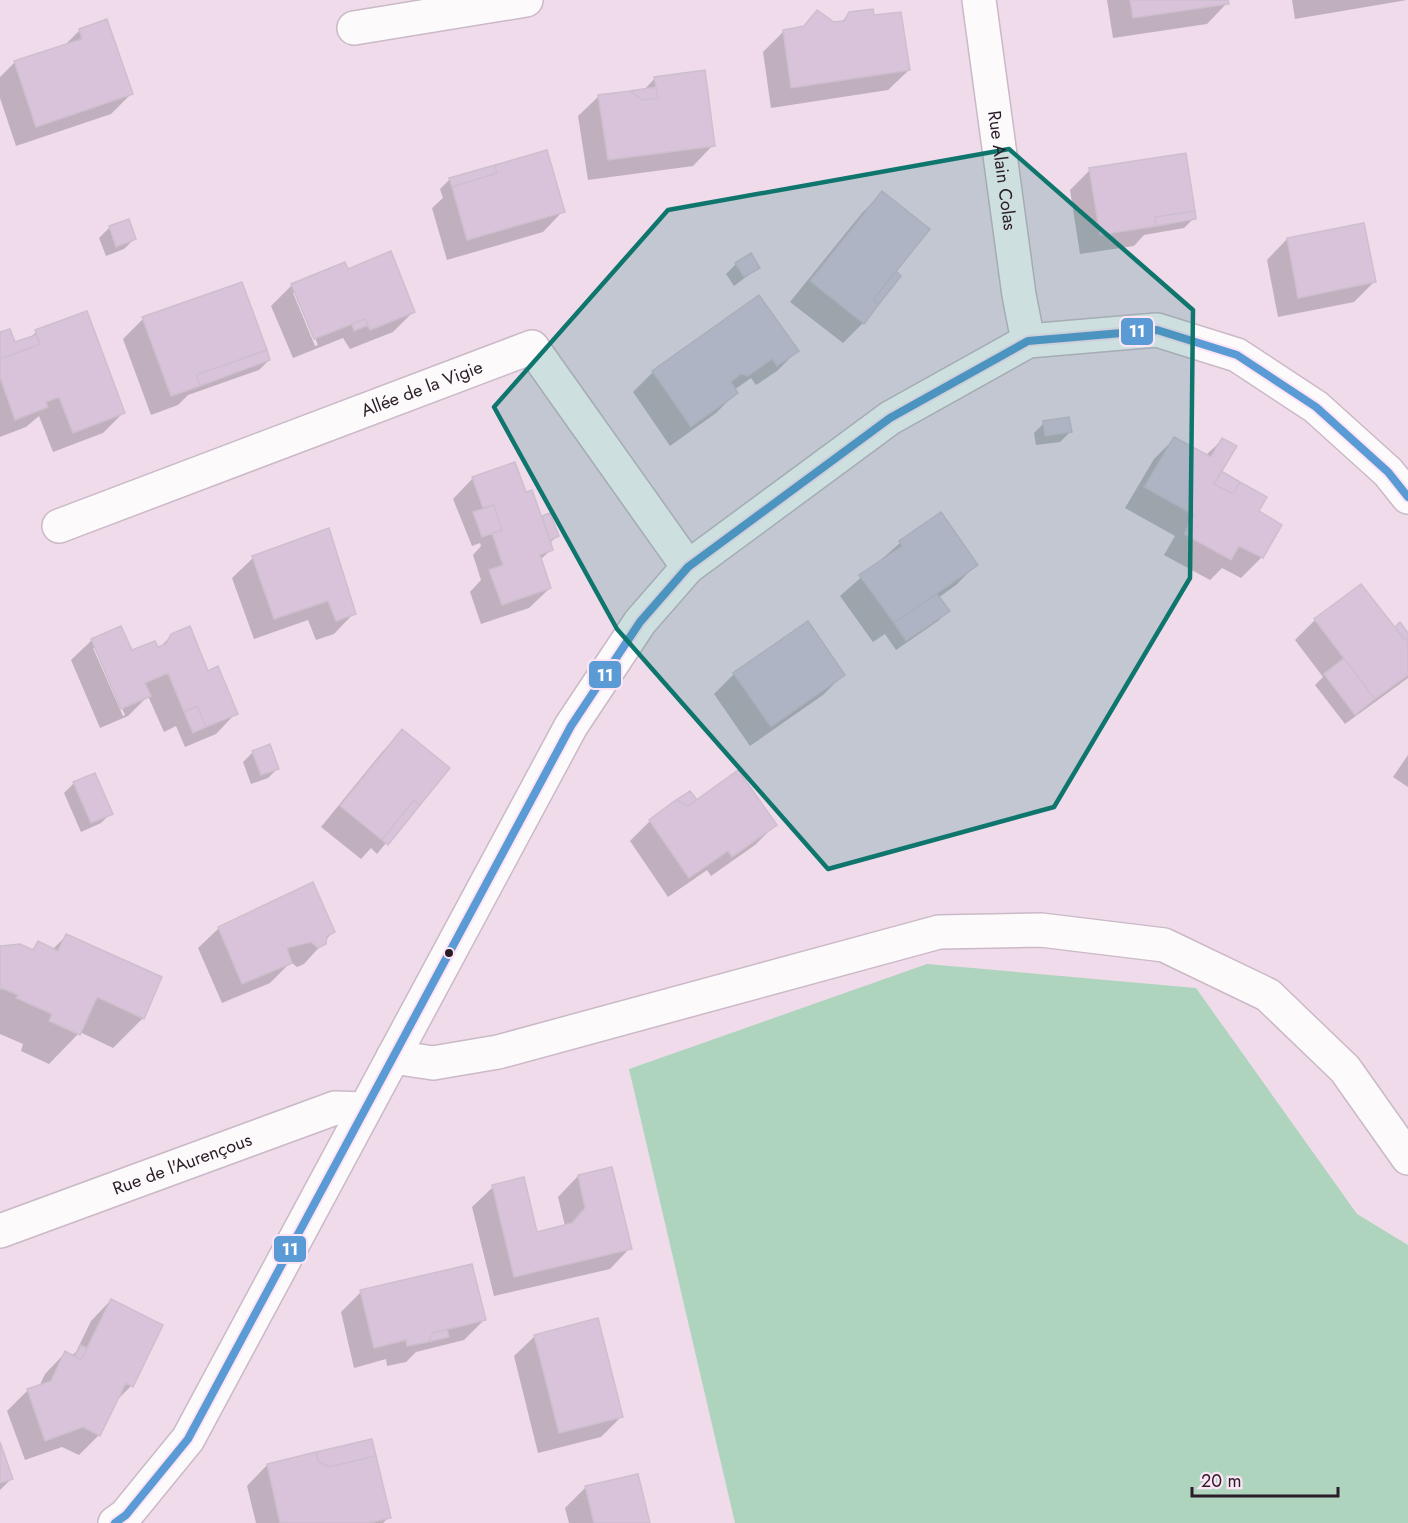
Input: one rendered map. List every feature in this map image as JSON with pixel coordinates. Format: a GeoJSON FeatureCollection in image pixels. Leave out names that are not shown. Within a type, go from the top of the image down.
{"type":"FeatureCollection","features":[{"type":"Feature","properties":{"kind":"street"},"geometry":{"type":"LineString","coordinates":[[354,28],[526,0]]}},
{"type":"Feature","properties":{"kind":"street","name":"Rue Alain Colas"},"geometry":{"type":"LineString","coordinates":[[979,0],[1019,295],[1028,341]]}},
{"type":"Feature","properties":{"kind":"street"},"geometry":{"type":"LineString","coordinates":[[125,1520],[188,1439],[570,726],[640,622],[688,567],[890,418],[1028,341],[1157,330],[1237,355],[1316,407],[1388,472],[1408,497]]}},
{"type":"Feature","properties":{"kind":"street","name":"Allée de la Vigie"},"geometry":{"type":"LineString","coordinates":[[59,526],[532,346],[688,567]]}},
{"type":"Feature","properties":{"kind":"street"},"geometry":{"type":"LineString","coordinates":[[393,1057],[433,1063],[498,1052],[939,932],[1041,930],[1164,945],[1268,995],[1345,1069],[1408,1158]]}},
{"type":"Feature","properties":{"kind":"street","name":"Rue de l'Aurençous"},"geometry":{"type":"LineString","coordinates":[[0,1231],[334,1108],[365,1108]]}},
{"type":"Feature","properties":{"kind":"highlighted area"},"geometry":{"type":"Polygon","coordinates":[[[1009,149],[1193,310],[1190,578],[1054,807],[828,869],[617,629],[494,407],[668,210],[1009,149]]]}},
{"type":"Feature","properties":{"kind":"green space"},"geometry":{"type":"Polygon","coordinates":[[[927,964],[1196,988],[1357,1214],[1408,1245],[1408,1523],[735,1523],[629,1069],[927,964]]]}},
{"type":"Feature","properties":{"kind":"building"},"geometry":{"type":"Polygon","coordinates":[[[1130,0],[1228,0],[1229,4],[1133,18],[1130,0]]]}},
{"type":"Feature","properties":{"kind":"building"},"geometry":{"type":"Polygon","coordinates":[[[873,9],[874,15],[901,12],[910,70],[791,88],[783,30],[804,26],[817,10],[834,22],[844,21],[849,12],[873,9]]]}},
{"type":"Feature","properties":{"kind":"building"},"geometry":{"type":"Polygon","coordinates":[[[107,19],[133,94],[36,127],[14,61],[82,39],[79,29],[107,19]]]}},
{"type":"Feature","properties":{"kind":"building"},"geometry":{"type":"Polygon","coordinates":[[[705,70],[715,146],[608,160],[598,95],[630,91],[643,100],[658,98],[654,77],[705,70]]]}},
{"type":"Feature","properties":{"kind":"building"},"geometry":{"type":"Polygon","coordinates":[[[656,87],[658,98],[643,100],[630,91],[656,87]]]}},
{"type":"Feature","properties":{"kind":"building"},"geometry":{"type":"Polygon","coordinates":[[[547,150],[565,212],[467,240],[452,187],[497,173],[495,165],[547,150]]]}},
{"type":"Feature","properties":{"kind":"building"},"geometry":{"type":"Polygon","coordinates":[[[1186,153],[1195,211],[1155,217],[1156,226],[1100,235],[1089,168],[1186,153]]]}},
{"type":"Feature","properties":{"kind":"building"},"geometry":{"type":"Polygon","coordinates":[[[495,165],[497,173],[452,187],[449,178],[495,165]]]}},
{"type":"Feature","properties":{"kind":"building"},"geometry":{"type":"Polygon","coordinates":[[[882,191],[930,229],[873,300],[879,304],[864,324],[810,281],[882,191]]]}},
{"type":"Feature","properties":{"kind":"building"},"geometry":{"type":"Polygon","coordinates":[[[1195,211],[1196,219],[1156,226],[1155,217],[1195,211]]]}},
{"type":"Feature","properties":{"kind":"building"},"geometry":{"type":"Polygon","coordinates":[[[129,219],[136,239],[116,247],[109,226],[129,219]]]}},
{"type":"Feature","properties":{"kind":"building"},"geometry":{"type":"Polygon","coordinates":[[[1364,223],[1376,282],[1298,298],[1287,238],[1364,223]]]}},
{"type":"Feature","properties":{"kind":"building"},"geometry":{"type":"Polygon","coordinates":[[[391,251],[415,312],[370,330],[365,319],[314,339],[291,284],[345,262],[348,269],[391,251]]]}},
{"type":"Feature","properties":{"kind":"building"},"geometry":{"type":"Polygon","coordinates":[[[751,253],[760,268],[744,277],[735,263],[751,253]]]}},
{"type":"Feature","properties":{"kind":"building"},"geometry":{"type":"Polygon","coordinates":[[[896,271],[901,276],[879,304],[873,300],[896,271]]]}},
{"type":"Feature","properties":{"kind":"building"},"geometry":{"type":"Polygon","coordinates":[[[242,282],[267,350],[196,375],[200,386],[171,396],[142,317],[242,282]]]}},
{"type":"Feature","properties":{"kind":"building"},"geometry":{"type":"Polygon","coordinates":[[[759,295],[799,351],[777,366],[772,359],[748,376],[741,374],[731,382],[738,393],[691,427],[652,371],[759,295]]]}},
{"type":"Feature","properties":{"kind":"building"},"geometry":{"type":"Polygon","coordinates":[[[87,311],[125,413],[73,433],[59,397],[46,402],[48,407],[15,420],[0,377],[0,359],[40,344],[35,330],[87,311]]]}},
{"type":"Feature","properties":{"kind":"building"},"geometry":{"type":"Polygon","coordinates":[[[365,319],[368,325],[354,331],[352,324],[365,319]]]}},
{"type":"Feature","properties":{"kind":"building"},"geometry":{"type":"Polygon","coordinates":[[[10,329],[15,342],[36,335],[40,344],[0,359],[0,332],[10,329]]]}},
{"type":"Feature","properties":{"kind":"building"},"geometry":{"type":"Polygon","coordinates":[[[267,350],[270,360],[200,386],[196,375],[267,350]]]}},
{"type":"Feature","properties":{"kind":"building"},"geometry":{"type":"Polygon","coordinates":[[[1069,417],[1072,432],[1045,436],[1043,421],[1069,417]]]}},
{"type":"Feature","properties":{"kind":"building"},"geometry":{"type":"Polygon","coordinates":[[[1174,437],[1211,457],[1222,438],[1237,446],[1214,484],[1233,494],[1240,482],[1267,497],[1259,511],[1282,525],[1263,558],[1239,546],[1231,560],[1184,534],[1194,515],[1144,487],[1174,437]]]}},
{"type":"Feature","properties":{"kind":"building"},"geometry":{"type":"Polygon","coordinates":[[[515,462],[526,492],[532,490],[553,550],[540,555],[551,588],[502,605],[489,570],[503,565],[492,533],[502,530],[494,505],[483,508],[472,477],[515,462]]]}},
{"type":"Feature","properties":{"kind":"building"},"geometry":{"type":"Polygon","coordinates":[[[1221,471],[1240,482],[1233,494],[1214,484],[1221,471]]]}},
{"type":"Feature","properties":{"kind":"building"},"geometry":{"type":"Polygon","coordinates":[[[494,505],[502,530],[482,537],[473,512],[494,505]]]}},
{"type":"Feature","properties":{"kind":"building"},"geometry":{"type":"Polygon","coordinates":[[[941,512],[978,565],[894,623],[859,575],[902,546],[899,541],[941,512]]]}},
{"type":"Feature","properties":{"kind":"building"},"geometry":{"type":"Polygon","coordinates":[[[550,513],[559,536],[550,540],[542,516],[550,513]]]}},
{"type":"Feature","properties":{"kind":"building"},"geometry":{"type":"Polygon","coordinates":[[[329,528],[356,614],[336,621],[328,601],[274,619],[252,556],[329,528]]]}},
{"type":"Feature","properties":{"kind":"building"},"geometry":{"type":"Polygon","coordinates":[[[1361,584],[1404,639],[1408,640],[1408,675],[1375,699],[1314,619],[1361,584]]]}},
{"type":"Feature","properties":{"kind":"building"},"geometry":{"type":"Polygon","coordinates":[[[937,594],[950,611],[906,641],[894,623],[937,594]]]}},
{"type":"Feature","properties":{"kind":"building"},"geometry":{"type":"Polygon","coordinates":[[[808,621],[845,675],[771,727],[733,673],[808,621]]]}},
{"type":"Feature","properties":{"kind":"building"},"geometry":{"type":"Polygon","coordinates":[[[1400,622],[1408,633],[1408,640],[1404,639],[1395,627],[1400,622]]]}},
{"type":"Feature","properties":{"kind":"building"},"geometry":{"type":"Polygon","coordinates":[[[121,626],[132,650],[155,641],[158,647],[166,644],[171,634],[190,626],[208,671],[218,666],[238,714],[206,727],[197,706],[184,712],[168,673],[145,683],[151,696],[121,709],[91,639],[121,626]]]}},
{"type":"Feature","properties":{"kind":"building"},"geometry":{"type":"Polygon","coordinates":[[[1344,658],[1375,699],[1355,715],[1324,674],[1344,658]]]}},
{"type":"Feature","properties":{"kind":"building"},"geometry":{"type":"Polygon","coordinates":[[[197,706],[206,727],[193,733],[184,712],[197,706]]]}},
{"type":"Feature","properties":{"kind":"building"},"geometry":{"type":"Polygon","coordinates":[[[402,729],[450,768],[420,805],[414,800],[382,840],[340,806],[402,729]]]}},
{"type":"Feature","properties":{"kind":"building"},"geometry":{"type":"Polygon","coordinates":[[[270,744],[279,769],[261,775],[252,751],[270,744]]]}},
{"type":"Feature","properties":{"kind":"building"},"geometry":{"type":"Polygon","coordinates":[[[738,770],[777,825],[732,857],[728,851],[689,878],[649,820],[676,800],[688,806],[738,770]]]}},
{"type":"Feature","properties":{"kind":"building"},"geometry":{"type":"Polygon","coordinates":[[[95,773],[113,814],[91,823],[73,782],[95,773]]]}},
{"type":"Feature","properties":{"kind":"building"},"geometry":{"type":"Polygon","coordinates":[[[690,791],[697,800],[688,806],[676,800],[690,791]]]}},
{"type":"Feature","properties":{"kind":"building"},"geometry":{"type":"Polygon","coordinates":[[[414,800],[420,805],[388,845],[382,840],[414,800]]]}},
{"type":"Feature","properties":{"kind":"building"},"geometry":{"type":"Polygon","coordinates":[[[313,882],[335,932],[327,936],[326,944],[318,948],[311,942],[287,948],[292,963],[242,984],[218,927],[313,882]]]}},
{"type":"Feature","properties":{"kind":"building"},"geometry":{"type":"Polygon","coordinates":[[[66,934],[162,977],[144,1019],[97,997],[80,1035],[49,1021],[52,1014],[16,998],[18,995],[1,988],[0,990],[0,946],[20,944],[33,950],[38,941],[58,951],[66,934]]]}},
{"type":"Feature","properties":{"kind":"building"},"geometry":{"type":"Polygon","coordinates":[[[612,1167],[632,1249],[514,1277],[492,1185],[524,1177],[537,1232],[572,1223],[585,1208],[578,1175],[612,1167]]]}},
{"type":"Feature","properties":{"kind":"building"},"geometry":{"type":"Polygon","coordinates":[[[472,1264],[486,1320],[433,1333],[428,1342],[407,1346],[406,1340],[374,1348],[360,1290],[472,1264]]]}},
{"type":"Feature","properties":{"kind":"building"},"geometry":{"type":"Polygon","coordinates":[[[111,1299],[163,1325],[133,1387],[126,1383],[100,1436],[83,1427],[45,1441],[27,1389],[51,1381],[65,1351],[81,1360],[111,1299]]]}},
{"type":"Feature","properties":{"kind":"building"},"geometry":{"type":"Polygon","coordinates":[[[598,1318],[623,1417],[559,1433],[534,1335],[598,1318]]]}},
{"type":"Feature","properties":{"kind":"building"},"geometry":{"type":"Polygon","coordinates":[[[447,1329],[449,1337],[428,1342],[433,1333],[447,1329]]]}},
{"type":"Feature","properties":{"kind":"building"},"geometry":{"type":"Polygon","coordinates":[[[81,1345],[87,1348],[81,1360],[75,1356],[81,1345]]]}},
{"type":"Feature","properties":{"kind":"building"},"geometry":{"type":"Polygon","coordinates":[[[372,1439],[376,1456],[329,1467],[318,1461],[316,1452],[372,1439]]]}},
{"type":"Feature","properties":{"kind":"building"},"geometry":{"type":"Polygon","coordinates":[[[0,1442],[13,1479],[0,1483],[0,1442]]]}},
{"type":"Feature","properties":{"kind":"building"},"geometry":{"type":"Polygon","coordinates":[[[316,1452],[318,1461],[329,1467],[376,1456],[391,1518],[369,1523],[280,1523],[267,1464],[316,1452]]]}},
{"type":"Feature","properties":{"kind":"building"},"geometry":{"type":"Polygon","coordinates":[[[638,1474],[650,1523],[594,1523],[585,1486],[638,1474]]]}},
{"type":"Feature","properties":{"kind":"transit line","name":"11"},"geometry":{"type":"LineString","coordinates":[[115,1523],[126,1515],[188,1439],[571,726],[640,622],[688,567],[890,418],[1028,341],[1157,330],[1237,355],[1316,407],[1388,472],[1408,497]]}}]}
